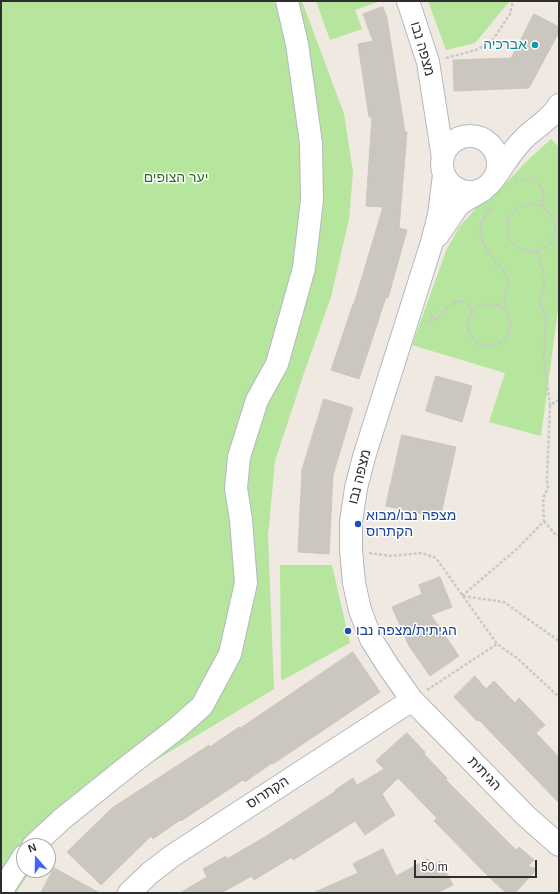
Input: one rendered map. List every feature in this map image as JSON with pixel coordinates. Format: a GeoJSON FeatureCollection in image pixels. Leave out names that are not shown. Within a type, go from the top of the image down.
{"type":"FeatureCollection","features":[{"type":"Feature","properties":{"kind":"street"},"geometry":{"type":"LineString","coordinates":[[42,838],[62,819],[176,730],[202,706],[230,654],[246,583],[241,520],[236,488],[239,457],[257,400],[277,364],[304,268],[312,200],[311,143],[297,44],[287,1]]}},
{"type":"Feature","properties":{"kind":"street","name":"מצפה נבו"},"geometry":{"type":"LineString","coordinates":[[408,1],[428,62],[443,166],[439,215],[356,488],[351,522],[351,550],[354,583],[360,610],[371,639],[412,700]]}},
{"type":"Feature","properties":{"kind":"street","name":"מצפה נבו"},"geometry":{"type":"LineString","coordinates":[[433,97],[456,127],[474,137],[512,134],[540,126]]}},
{"type":"Feature","properties":{"kind":"street","name":"מצפה נבו"},"geometry":{"type":"LineString","coordinates":[[430,248],[444,224],[457,207],[464,201],[496,184],[512,153],[530,133],[555,112],[559,105]]}},
{"type":"Feature","properties":{"kind":"street"},"geometry":{"type":"LineString","coordinates":[[474,137],[487,142],[494,149],[498,158],[496,184],[473,192],[464,192],[455,188],[448,182],[443,166],[446,150],[452,143],[459,138],[474,137]]}},
{"type":"Feature","properties":{"kind":"street","name":"הגיתית"},"geometry":{"type":"LineString","coordinates":[[412,700],[526,816],[559,845]]}},
{"type":"Feature","properties":{"kind":"street","name":"הקתרוס"},"geometry":{"type":"LineString","coordinates":[[129,893],[150,873],[172,856],[412,700]]}},
{"type":"Feature","properties":{"kind":"street"},"geometry":{"type":"LineString","coordinates":[[1,892],[16,869]]}},
{"type":"Feature","properties":{"kind":"path"},"geometry":{"type":"LineString","coordinates":[[461,54],[476,50],[492,41],[510,14],[513,1]]}},
{"type":"Feature","properties":{"kind":"path"},"geometry":{"type":"LineString","coordinates":[[503,309],[508,281],[503,269],[494,261],[483,243],[481,232],[482,221],[495,202],[496,184],[524,180],[532,180],[538,183],[544,200],[542,207]]}},
{"type":"Feature","properties":{"kind":"path"},"geometry":{"type":"LineString","coordinates":[[527,204],[535,204],[542,207],[552,218],[554,226],[554,234],[550,241],[545,247],[530,252],[516,247],[508,234],[507,226],[509,218],[519,207],[527,204]]}},
{"type":"Feature","properties":{"kind":"path"},"geometry":{"type":"LineString","coordinates":[[538,250],[538,261],[544,273],[544,288],[540,302],[546,320],[544,360],[550,405],[548,488],[542,498],[544,521],[556,535],[559,535]]}},
{"type":"Feature","properties":{"kind":"path"},"geometry":{"type":"LineString","coordinates":[[407,323],[428,323],[441,316],[451,304],[462,301],[468,304],[472,312]]}},
{"type":"Feature","properties":{"kind":"path"},"geometry":{"type":"LineString","coordinates":[[490,304],[497,305],[503,309],[510,321],[508,335],[504,341],[491,347],[477,344],[468,332],[468,318],[472,312],[477,307],[490,304]]}},
{"type":"Feature","properties":{"kind":"path"},"geometry":{"type":"LineString","coordinates":[[550,405],[559,400]]}},
{"type":"Feature","properties":{"kind":"path"},"geometry":{"type":"LineString","coordinates":[[462,596],[519,547],[544,521]]}},
{"type":"Feature","properties":{"kind":"path"},"geometry":{"type":"LineString","coordinates":[[351,550],[390,556],[422,553],[436,558],[497,644],[517,658],[559,697]]}},
{"type":"Feature","properties":{"kind":"path"},"geometry":{"type":"LineString","coordinates":[[462,596],[504,602],[559,641]]}},
{"type":"Feature","properties":{"kind":"path"},"geometry":{"type":"LineString","coordinates":[[412,700],[497,644]]}},
{"type":"Feature","properties":{"kind":"green space","name":"יער הצופים"},"geometry":{"type":"Polygon","coordinates":[[[1,1],[302,1],[344,114],[353,172],[349,219],[331,297],[275,461],[268,536],[274,689],[113,786],[66,826],[56,838],[16,838],[16,878],[26,878],[16,893],[1,893],[1,1]]]}},
{"type":"Feature","properties":{"kind":"green space"},"geometry":{"type":"Polygon","coordinates":[[[316,1],[380,1],[355,10],[362,29],[330,40],[316,1]]]}},
{"type":"Feature","properties":{"kind":"green space"},"geometry":{"type":"Polygon","coordinates":[[[428,1],[509,2],[475,43],[446,50],[428,1]]]}},
{"type":"Feature","properties":{"kind":"green space"},"geometry":{"type":"Polygon","coordinates":[[[551,139],[559,147],[559,303],[541,436],[489,422],[505,373],[412,345],[446,251],[459,227],[481,203],[504,185],[551,139]]]}},
{"type":"Feature","properties":{"kind":"green space"},"geometry":{"type":"Polygon","coordinates":[[[280,565],[332,565],[350,643],[281,681],[280,565]]]}},
{"type":"Feature","properties":{"kind":"building"},"geometry":{"type":"Polygon","coordinates":[[[383,7],[387,18],[405,132],[407,132],[399,228],[407,230],[388,298],[386,297],[359,379],[331,370],[354,304],[383,207],[366,206],[372,117],[369,117],[358,44],[373,41],[363,14],[383,7]]]}},
{"type":"Feature","properties":{"kind":"building","name":"אברכיה"},"geometry":{"type":"Polygon","coordinates":[[[534,14],[559,27],[559,32],[529,88],[454,91],[453,60],[511,58],[534,14]]]}},
{"type":"Feature","properties":{"kind":"building"},"geometry":{"type":"Polygon","coordinates":[[[436,376],[472,386],[462,422],[426,411],[436,376]]]}},
{"type":"Feature","properties":{"kind":"building"},"geometry":{"type":"Polygon","coordinates":[[[324,399],[353,408],[333,475],[329,554],[298,552],[302,470],[324,399]]]}},
{"type":"Feature","properties":{"kind":"building"},"geometry":{"type":"Polygon","coordinates":[[[402,435],[456,447],[440,518],[386,506],[402,435]]]}},
{"type":"Feature","properties":{"kind":"building"},"geometry":{"type":"Polygon","coordinates":[[[440,577],[452,607],[431,615],[459,656],[430,676],[409,646],[392,607],[422,594],[419,585],[440,577]]]}},
{"type":"Feature","properties":{"kind":"building"},"geometry":{"type":"Polygon","coordinates":[[[353,652],[380,692],[245,782],[243,780],[153,839],[151,836],[101,885],[67,852],[112,808],[209,745],[210,747],[239,727],[240,728],[353,652]]]}},
{"type":"Feature","properties":{"kind":"building"},"geometry":{"type":"Polygon","coordinates":[[[475,676],[486,689],[494,681],[515,703],[519,698],[545,725],[536,733],[559,757],[559,803],[479,720],[477,721],[454,697],[475,676]]]}},
{"type":"Feature","properties":{"kind":"building"},"geometry":{"type":"Polygon","coordinates":[[[407,733],[425,752],[424,754],[447,778],[446,780],[516,850],[519,847],[534,860],[528,866],[537,869],[515,893],[506,893],[490,878],[434,821],[437,818],[398,778],[382,794],[395,815],[365,835],[355,821],[293,860],[292,857],[254,880],[252,876],[221,893],[180,893],[207,877],[203,869],[226,856],[227,859],[268,835],[336,791],[335,790],[353,778],[357,785],[384,769],[376,761],[407,733]]]}},
{"type":"Feature","properties":{"kind":"building"},"geometry":{"type":"Polygon","coordinates":[[[383,849],[396,876],[428,859],[432,866],[440,861],[453,885],[437,893],[313,893],[358,873],[353,864],[383,849]]]}},
{"type":"Feature","properties":{"kind":"building"},"geometry":{"type":"Polygon","coordinates":[[[56,869],[100,893],[41,893],[49,878],[56,878],[56,869]]]}},
{"type":"Feature","properties":{"kind":"place","name":"אברכיה"},"geometry":{"type":"Point","coordinates":[535,45]}},
{"type":"Feature","properties":{"kind":"place","name":"מצפה נבו/מבוא הקתרוס"},"geometry":{"type":"Point","coordinates":[358,524]}},
{"type":"Feature","properties":{"kind":"place","name":"הגיתית/מצפה נבו"},"geometry":{"type":"Point","coordinates":[348,631]}}]}
